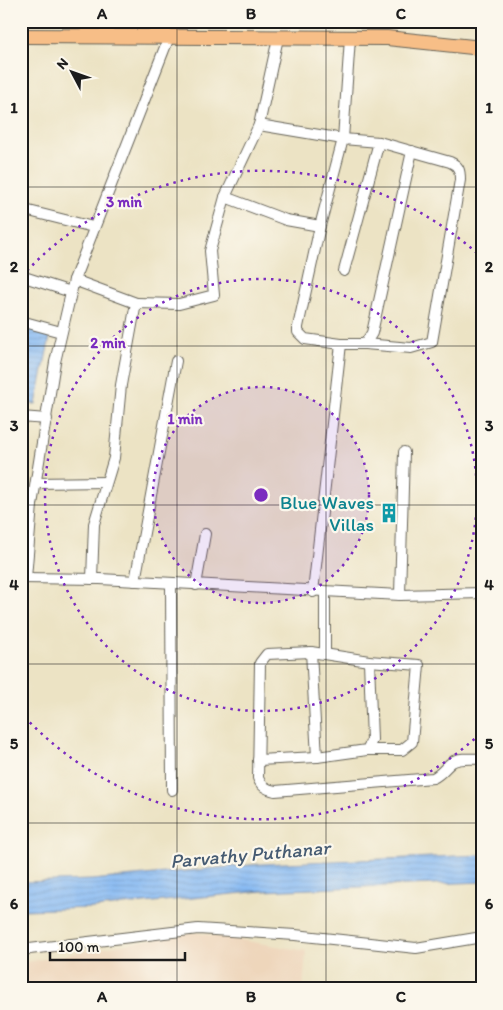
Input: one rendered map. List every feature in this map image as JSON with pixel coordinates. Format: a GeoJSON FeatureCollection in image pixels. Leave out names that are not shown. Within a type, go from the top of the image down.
{"type":"FeatureCollection","features":[{"type":"Feature","properties":{"kind":"main road"},"geometry":{"type":"LineString","coordinates":[[21,36],[388,38],[482,48]]}},
{"type":"Feature","properties":{"kind":"street"},"geometry":{"type":"LineString","coordinates":[[154,37],[159,21]]}},
{"type":"Feature","properties":{"kind":"street"},"geometry":{"type":"LineString","coordinates":[[169,37],[93,227],[74,280],[61,332],[32,505],[24,578],[135,581],[312,592],[400,595],[482,594]]}},
{"type":"Feature","properties":{"kind":"street"},"geometry":{"type":"LineString","coordinates":[[74,280],[136,303],[179,304],[214,295],[210,251],[225,197],[259,125],[278,38]]}},
{"type":"Feature","properties":{"kind":"street"},"geometry":{"type":"LineString","coordinates":[[259,125],[343,139],[380,142],[450,162],[460,170],[460,180],[432,342],[411,348],[342,344],[306,339],[298,332],[320,226],[343,139],[350,38]]}},
{"type":"Feature","properties":{"kind":"street"},"geometry":{"type":"LineString","coordinates":[[344,271],[380,142]]}},
{"type":"Feature","properties":{"kind":"street"},"geometry":{"type":"LineString","coordinates":[[364,344],[372,333],[412,151]]}},
{"type":"Feature","properties":{"kind":"street"},"geometry":{"type":"LineString","coordinates":[[225,197],[286,220],[320,226]]}},
{"type":"Feature","properties":{"kind":"street"},"geometry":{"type":"LineString","coordinates":[[21,209],[93,227]]}},
{"type":"Feature","properties":{"kind":"street"},"geometry":{"type":"LineString","coordinates":[[21,276],[71,292]]}},
{"type":"Feature","properties":{"kind":"street"},"geometry":{"type":"LineString","coordinates":[[92,579],[94,524],[114,458],[121,385],[136,303]]}},
{"type":"Feature","properties":{"kind":"street"},"geometry":{"type":"LineString","coordinates":[[21,321],[61,332]]}},
{"type":"Feature","properties":{"kind":"street"},"geometry":{"type":"LineString","coordinates":[[312,592],[342,344]]}},
{"type":"Feature","properties":{"kind":"street"},"geometry":{"type":"LineString","coordinates":[[135,581],[176,361]]}},
{"type":"Feature","properties":{"kind":"street"},"geometry":{"type":"LineString","coordinates":[[21,417],[47,419]]}},
{"type":"Feature","properties":{"kind":"street"},"geometry":{"type":"LineString","coordinates":[[400,595],[404,452]]}},
{"type":"Feature","properties":{"kind":"street"},"geometry":{"type":"LineString","coordinates":[[36,483],[106,482]]}},
{"type":"Feature","properties":{"kind":"street"},"geometry":{"type":"LineString","coordinates":[[21,505],[32,505]]}},
{"type":"Feature","properties":{"kind":"street"},"geometry":{"type":"LineString","coordinates":[[196,585],[205,534]]}},
{"type":"Feature","properties":{"kind":"street"},"geometry":{"type":"LineString","coordinates":[[170,583],[172,790]]}},
{"type":"Feature","properties":{"kind":"street"},"geometry":{"type":"LineString","coordinates":[[324,654],[325,592]]}},
{"type":"Feature","properties":{"kind":"street"},"geometry":{"type":"LineString","coordinates":[[311,652],[317,757]]}},
{"type":"Feature","properties":{"kind":"street"},"geometry":{"type":"LineString","coordinates":[[258,760],[317,757],[367,750],[402,750],[412,742],[419,665],[369,661],[311,652],[267,654],[260,663],[258,760],[260,784],[274,791],[433,778],[442,774],[452,762],[482,760]]}},
{"type":"Feature","properties":{"kind":"street"},"geometry":{"type":"LineString","coordinates":[[367,750],[372,740],[369,661]]}},
{"type":"Feature","properties":{"kind":"street"},"geometry":{"type":"LineString","coordinates":[[21,950],[198,929],[295,935],[416,948],[482,937]]}},
{"type":"Feature","properties":{"kind":"shaded area"},"geometry":{"type":"Polygon","coordinates":[[[193,932],[306,951],[303,989],[21,989],[21,963],[193,932]]]}},
{"type":"Feature","properties":{"kind":"water"},"geometry":{"type":"Polygon","coordinates":[[[21,327],[51,332],[36,404],[21,403],[21,327]]]}},
{"type":"Feature","properties":{"kind":"water"},"geometry":{"type":"Polygon","coordinates":[[[482,855],[482,882],[262,891],[94,908],[21,910],[21,882],[92,880],[260,864],[482,855]]]}},
{"type":"Feature","properties":{"kind":"place","name":"Blue Waves Villas"},"geometry":{"type":"Point","coordinates":[389,513]}},
{"type":"Feature","properties":{"kind":"water label","name":"Parvathy Puthanar"},"geometry":{"type":"Point","coordinates":[250,854]}}]}
